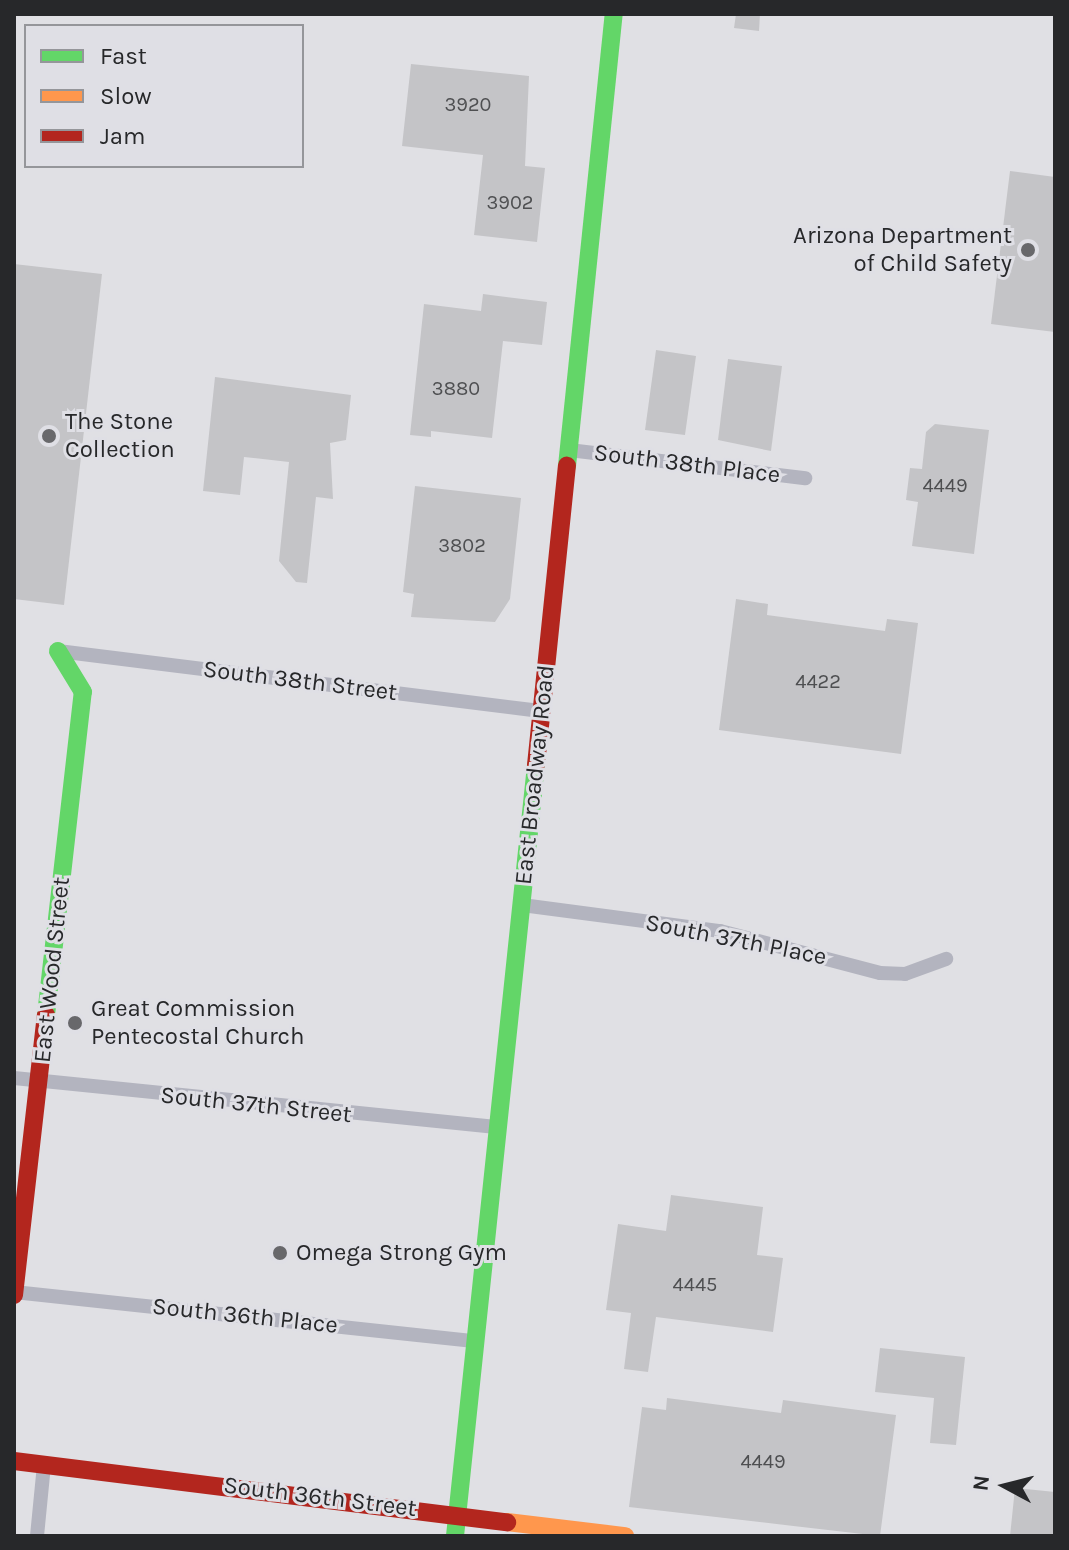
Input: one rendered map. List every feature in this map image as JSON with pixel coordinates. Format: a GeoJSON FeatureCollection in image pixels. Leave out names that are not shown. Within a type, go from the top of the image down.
{"type":"FeatureCollection","features":[{"type":"Feature","properties":{"kind":"main road","name":"East Broadway Road"},"geometry":{"type":"LineString","coordinates":[[455,1536],[614,14]]}},
{"type":"Feature","properties":{"kind":"main road","name":"East Wood Street"},"geometry":{"type":"LineString","coordinates":[[14,1294],[83,692],[58,651]]}},
{"type":"Feature","properties":{"kind":"main road","name":"South 36th Street"},"geometry":{"type":"LineString","coordinates":[[14,1461],[625,1536]]}},
{"type":"Feature","properties":{"kind":"street","name":"South 38th Place"},"geometry":{"type":"LineString","coordinates":[[569,450],[805,478]]}},
{"type":"Feature","properties":{"kind":"street","name":"South 38th Street"},"geometry":{"type":"LineString","coordinates":[[58,651],[542,711]]}},
{"type":"Feature","properties":{"kind":"street","name":"South 37th Place"},"geometry":{"type":"LineString","coordinates":[[522,905],[720,931],[880,973],[905,974],[946,959]]}},
{"type":"Feature","properties":{"kind":"street","name":"South 37th Street"},"geometry":{"type":"LineString","coordinates":[[14,1078],[499,1127]]}},
{"type":"Feature","properties":{"kind":"street","name":"South 36th Place"},"geometry":{"type":"LineString","coordinates":[[14,1294],[476,1341]]}},
{"type":"Feature","properties":{"kind":"street"},"geometry":{"type":"LineString","coordinates":[[37,1536],[44,1464]]}},
{"type":"Feature","properties":{"kind":"building"},"geometry":{"type":"Polygon","coordinates":[[[736,14],[760,14],[759,31],[734,28],[736,14]]]}},
{"type":"Feature","properties":{"kind":"building"},"geometry":{"type":"Polygon","coordinates":[[[411,64],[529,76],[525,166],[545,168],[537,242],[474,235],[483,155],[402,146],[411,64]]]}},
{"type":"Feature","properties":{"kind":"building","name":"Arizona Department of Child Safety"},"geometry":{"type":"Polygon","coordinates":[[[1010,171],[1055,177],[1055,332],[991,324],[1010,171]]]}},
{"type":"Feature","properties":{"kind":"building","name":"The Stone Collection"},"geometry":{"type":"Polygon","coordinates":[[[14,264],[102,274],[64,605],[14,599],[14,264]]]}},
{"type":"Feature","properties":{"kind":"building"},"geometry":{"type":"Polygon","coordinates":[[[483,294],[547,302],[542,345],[503,341],[492,438],[431,431],[431,437],[410,435],[424,304],[481,311],[483,294]]]}},
{"type":"Feature","properties":{"kind":"building"},"geometry":{"type":"Polygon","coordinates":[[[656,350],[696,356],[685,435],[645,430],[656,350]]]}},
{"type":"Feature","properties":{"kind":"building"},"geometry":{"type":"Polygon","coordinates":[[[728,359],[782,366],[771,451],[718,440],[728,359]]]}},
{"type":"Feature","properties":{"kind":"building"},"geometry":{"type":"Polygon","coordinates":[[[215,377],[351,395],[346,440],[330,443],[333,499],[316,497],[307,583],[296,582],[279,561],[289,462],[244,457],[240,495],[203,491],[215,377]]]}},
{"type":"Feature","properties":{"kind":"building"},"geometry":{"type":"Polygon","coordinates":[[[935,424],[989,430],[974,554],[912,546],[918,502],[906,500],[910,468],[922,469],[926,432],[935,424]]]}},
{"type":"Feature","properties":{"kind":"building"},"geometry":{"type":"Polygon","coordinates":[[[415,486],[521,498],[510,599],[495,622],[411,617],[414,594],[403,592],[415,486]]]}},
{"type":"Feature","properties":{"kind":"building"},"geometry":{"type":"Polygon","coordinates":[[[736,599],[768,604],[767,615],[885,631],[887,619],[918,623],[901,754],[719,730],[736,599]]]}},
{"type":"Feature","properties":{"kind":"building"},"geometry":{"type":"Polygon","coordinates":[[[671,1195],[763,1207],[757,1255],[783,1258],[773,1332],[656,1317],[648,1372],[624,1369],[631,1313],[606,1310],[618,1224],[666,1231],[671,1195]]]}},
{"type":"Feature","properties":{"kind":"building"},"geometry":{"type":"Polygon","coordinates":[[[880,1348],[965,1357],[956,1445],[930,1443],[934,1398],[875,1392],[880,1348]]]}},
{"type":"Feature","properties":{"kind":"building"},"geometry":{"type":"Polygon","coordinates":[[[667,1398],[781,1413],[783,1400],[896,1415],[880,1536],[629,1507],[642,1407],[666,1410],[667,1398]]]}},
{"type":"Feature","properties":{"kind":"building"},"geometry":{"type":"Polygon","coordinates":[[[1015,1488],[1055,1492],[1055,1536],[1010,1536],[1015,1488]]]}},
{"type":"Feature","properties":{"kind":"traffic: fast"},"geometry":{"type":"LineString","coordinates":[[567,466],[614,14]]}},
{"type":"Feature","properties":{"kind":"traffic: fast"},"geometry":{"type":"LineString","coordinates":[[46,1015],[83,692],[58,651]]}},
{"type":"Feature","properties":{"kind":"traffic: fast"},"geometry":{"type":"LineString","coordinates":[[455,1536],[536,765]]}},
{"type":"Feature","properties":{"kind":"traffic: slow"},"geometry":{"type":"LineString","coordinates":[[507,1522],[625,1536]]}},
{"type":"Feature","properties":{"kind":"traffic: jam"},"geometry":{"type":"LineString","coordinates":[[536,765],[567,466]]}},
{"type":"Feature","properties":{"kind":"traffic: jam"},"geometry":{"type":"LineString","coordinates":[[14,1295],[46,1015]]}},
{"type":"Feature","properties":{"kind":"traffic: jam"},"geometry":{"type":"LineString","coordinates":[[14,1461],[507,1522]]}},
{"type":"Feature","properties":{"kind":"place","name":"Arizona Department of Child Safety"},"geometry":{"type":"Point","coordinates":[1028,250]}},
{"type":"Feature","properties":{"kind":"place","name":"The Stone Collection"},"geometry":{"type":"Point","coordinates":[49,436]}},
{"type":"Feature","properties":{"kind":"place","name":"Great Commission Pentecostal Church"},"geometry":{"type":"Point","coordinates":[75,1023]}},
{"type":"Feature","properties":{"kind":"place","name":"Omega Strong Gym"},"geometry":{"type":"Point","coordinates":[280,1253]}}]}
